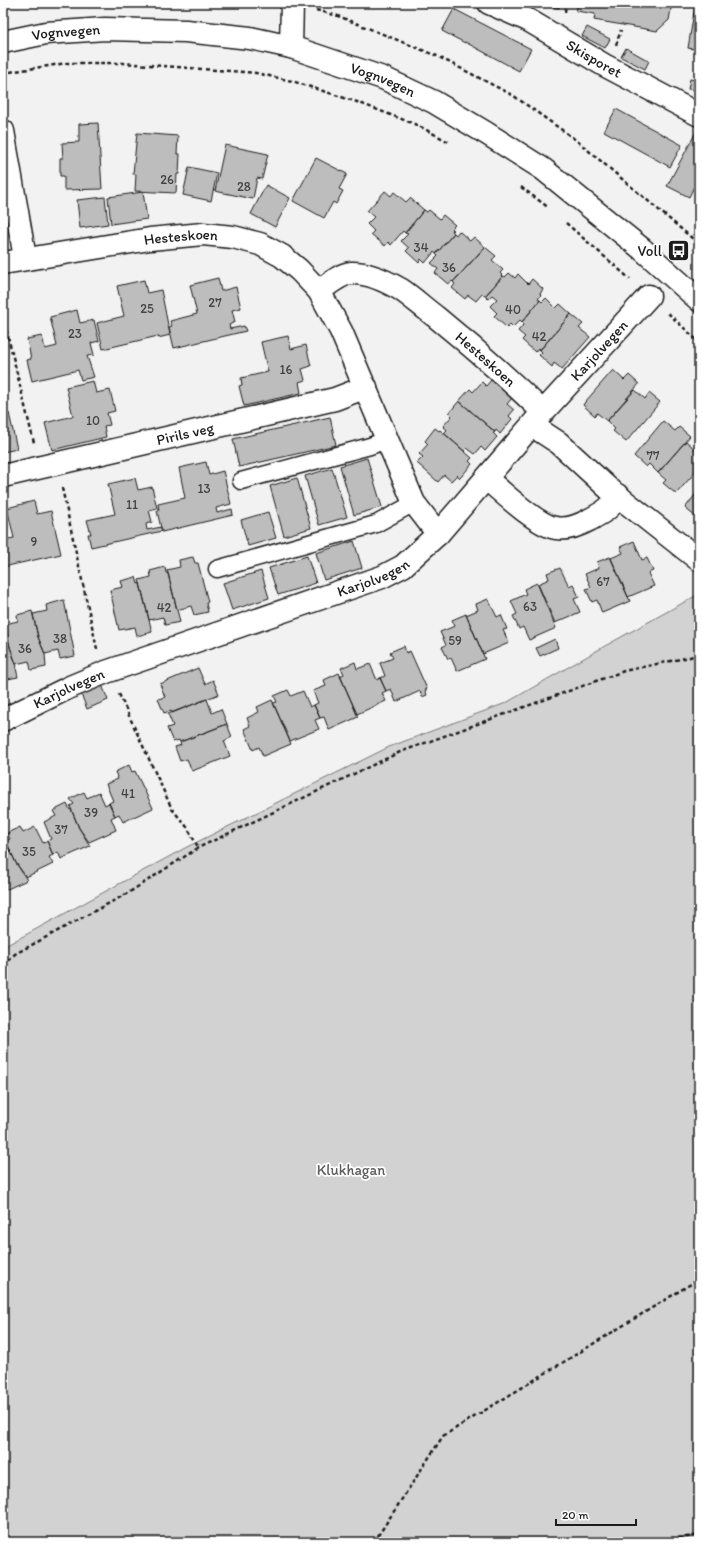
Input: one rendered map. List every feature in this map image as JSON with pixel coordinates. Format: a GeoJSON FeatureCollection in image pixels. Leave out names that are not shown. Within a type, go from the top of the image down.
{"type":"FeatureCollection","features":[{"type":"Feature","properties":{"kind":"street"},"geometry":{"type":"LineString","coordinates":[[291,47],[292,3]]}},
{"type":"Feature","properties":{"kind":"street","name":"Skisporet"},"geometry":{"type":"LineString","coordinates":[[489,3],[528,20],[604,65],[699,115]]}},
{"type":"Feature","properties":{"kind":"street","name":"Vognvegen"},"geometry":{"type":"LineString","coordinates":[[3,42],[46,33],[105,29],[186,31],[250,38],[291,47],[383,78],[434,102],[543,169],[642,250],[699,300]]}},
{"type":"Feature","properties":{"kind":"street"},"geometry":{"type":"LineString","coordinates":[[3,131],[25,258]]}},
{"type":"Feature","properties":{"kind":"street","name":"Hesteskoen"},"geometry":{"type":"LineString","coordinates":[[3,263],[25,258],[203,234],[233,237],[260,244],[282,256],[299,270],[319,291],[341,331],[414,503],[438,534]]}},
{"type":"Feature","properties":{"kind":"street","name":"Hesteskoen"},"geometry":{"type":"LineString","coordinates":[[319,291],[350,273],[361,274],[384,281],[401,290],[448,327],[510,380],[538,419],[559,443],[619,496],[699,560]]}},
{"type":"Feature","properties":{"kind":"street","name":"Karjolvegen"},"geometry":{"type":"LineString","coordinates":[[3,720],[70,687],[106,672],[382,577],[403,566],[438,534],[538,419],[649,296]]}},
{"type":"Feature","properties":{"kind":"street","name":"Pirils veg"},"geometry":{"type":"LineString","coordinates":[[3,476],[335,399],[366,387]]}},
{"type":"Feature","properties":{"kind":"street"},"geometry":{"type":"LineString","coordinates":[[487,479],[526,511],[544,523],[556,528],[570,527],[584,523],[602,514],[612,506],[619,496]]}},
{"type":"Feature","properties":{"kind":"lane"},"geometry":{"type":"LineString","coordinates":[[241,481],[370,446],[386,440]]}},
{"type":"Feature","properties":{"kind":"lane"},"geometry":{"type":"LineString","coordinates":[[216,569],[376,524],[414,503]]}},
{"type":"Feature","properties":{"kind":"path"},"geometry":{"type":"LineString","coordinates":[[292,3],[338,16],[437,56],[514,96],[576,140],[699,244]]}},
{"type":"Feature","properties":{"kind":"path"},"geometry":{"type":"LineString","coordinates":[[3,73],[74,63],[123,63],[256,73],[292,81],[357,102],[417,125],[451,143]]}},
{"type":"Feature","properties":{"kind":"path"},"geometry":{"type":"LineString","coordinates":[[520,186],[550,209]]}},
{"type":"Feature","properties":{"kind":"path"},"geometry":{"type":"LineString","coordinates":[[562,218],[699,342]]}},
{"type":"Feature","properties":{"kind":"path"},"geometry":{"type":"LineString","coordinates":[[3,316],[37,457],[49,465],[59,477],[99,659],[113,682],[172,809],[188,827],[198,848]]}},
{"type":"Feature","properties":{"kind":"path"},"geometry":{"type":"LineString","coordinates":[[3,965],[15,954],[128,893],[198,848],[400,752],[624,671],[699,654]]}},
{"type":"Feature","properties":{"kind":"path"},"geometry":{"type":"LineString","coordinates":[[374,1542],[443,1436],[699,1279]]}},
{"type":"Feature","properties":{"kind":"path"},"geometry":{"type":"LineString","coordinates":[[658,1542],[699,1535]]}},
{"type":"Feature","properties":{"kind":"green space","name":"Klukhagan"},"geometry":{"type":"Polygon","coordinates":[[[699,594],[699,1542],[3,1542],[3,949],[7,945],[185,848],[389,747],[506,703],[699,594]]]}},
{"type":"Feature","properties":{"kind":"building"},"geometry":{"type":"Polygon","coordinates":[[[549,3],[560,3],[559,8],[549,6],[549,3]]]}},
{"type":"Feature","properties":{"kind":"building"},"geometry":{"type":"Polygon","coordinates":[[[578,3],[672,3],[669,20],[657,31],[594,20],[595,14],[576,11],[578,3]]]}},
{"type":"Feature","properties":{"kind":"building"},"geometry":{"type":"Polygon","coordinates":[[[695,6],[699,6],[699,50],[688,48],[695,6]]]}},
{"type":"Feature","properties":{"kind":"building"},"geometry":{"type":"Polygon","coordinates":[[[454,9],[531,49],[519,71],[442,31],[454,9]]]}},
{"type":"Feature","properties":{"kind":"building"},"geometry":{"type":"Polygon","coordinates":[[[587,27],[610,39],[605,48],[582,36],[587,27]]]}},
{"type":"Feature","properties":{"kind":"building"},"geometry":{"type":"Polygon","coordinates":[[[626,48],[649,61],[645,69],[621,57],[626,48]]]}},
{"type":"Feature","properties":{"kind":"building"},"geometry":{"type":"Polygon","coordinates":[[[690,79],[699,81],[699,91],[688,89],[690,79]]]}},
{"type":"Feature","properties":{"kind":"building"},"geometry":{"type":"Polygon","coordinates":[[[616,109],[682,145],[670,167],[604,131],[616,109]]]}},
{"type":"Feature","properties":{"kind":"building"},"geometry":{"type":"Polygon","coordinates":[[[98,123],[102,189],[64,190],[64,176],[60,176],[60,158],[63,158],[62,143],[79,142],[79,124],[98,123]]]}},
{"type":"Feature","properties":{"kind":"building"},"geometry":{"type":"Polygon","coordinates":[[[696,132],[699,134],[699,177],[689,197],[667,186],[696,132]]]}},
{"type":"Feature","properties":{"kind":"building"},"geometry":{"type":"Polygon","coordinates":[[[137,133],[178,136],[177,154],[180,154],[176,193],[135,191],[136,174],[133,174],[137,133]]]}},
{"type":"Feature","properties":{"kind":"building"},"geometry":{"type":"Polygon","coordinates":[[[225,145],[268,154],[262,179],[257,178],[253,199],[215,191],[225,145]]]}},
{"type":"Feature","properties":{"kind":"building"},"geometry":{"type":"Polygon","coordinates":[[[316,158],[347,174],[339,189],[343,191],[336,204],[333,202],[324,218],[293,201],[316,158]]]}},
{"type":"Feature","properties":{"kind":"building"},"geometry":{"type":"Polygon","coordinates":[[[189,167],[217,173],[211,201],[183,195],[189,167]]]}},
{"type":"Feature","properties":{"kind":"building"},"geometry":{"type":"Polygon","coordinates":[[[266,185],[290,198],[275,227],[251,214],[266,185]]]}},
{"type":"Feature","properties":{"kind":"building"},"geometry":{"type":"Polygon","coordinates":[[[385,191],[391,196],[394,192],[406,202],[410,198],[424,210],[405,233],[403,231],[391,245],[388,242],[385,246],[371,234],[374,231],[367,224],[374,217],[367,211],[385,191]]]}},
{"type":"Feature","properties":{"kind":"building"},"geometry":{"type":"Polygon","coordinates":[[[143,192],[147,219],[111,224],[108,197],[143,192]]]}},
{"type":"Feature","properties":{"kind":"building"},"geometry":{"type":"Polygon","coordinates":[[[105,197],[108,224],[80,228],[77,200],[105,197]]]}},
{"type":"Feature","properties":{"kind":"building"},"geometry":{"type":"Polygon","coordinates":[[[424,210],[427,212],[429,210],[440,219],[443,215],[455,225],[451,229],[454,233],[436,254],[434,252],[425,263],[421,259],[419,263],[406,251],[409,248],[401,241],[408,234],[405,233],[424,210]]]}},
{"type":"Feature","properties":{"kind":"building"},"geometry":{"type":"Polygon","coordinates":[[[459,231],[470,241],[474,237],[485,247],[453,282],[452,281],[448,284],[435,273],[438,269],[431,263],[438,256],[436,254],[454,233],[456,235],[459,231]]]}},
{"type":"Feature","properties":{"kind":"building"},"geometry":{"type":"Polygon","coordinates":[[[485,247],[496,256],[492,260],[503,270],[500,273],[503,276],[485,296],[482,294],[476,301],[468,295],[465,299],[452,288],[455,284],[453,282],[485,247]]]}},
{"type":"Feature","properties":{"kind":"building"},"geometry":{"type":"Polygon","coordinates":[[[509,273],[515,278],[518,274],[528,284],[532,279],[543,289],[538,299],[540,300],[522,322],[520,320],[513,327],[510,324],[507,328],[494,316],[497,313],[490,306],[497,299],[492,295],[488,299],[485,296],[503,276],[505,277],[509,273]]]}},
{"type":"Feature","properties":{"kind":"building"},"geometry":{"type":"Polygon","coordinates":[[[218,278],[221,291],[236,287],[241,308],[232,310],[235,322],[229,325],[230,329],[244,326],[246,331],[174,348],[169,327],[172,326],[170,321],[197,314],[190,285],[218,278]]]}},
{"type":"Feature","properties":{"kind":"building"},"geometry":{"type":"Polygon","coordinates":[[[144,280],[147,293],[161,290],[170,335],[158,338],[158,336],[103,349],[97,323],[124,316],[117,286],[144,280]]]}},
{"type":"Feature","properties":{"kind":"building"},"geometry":{"type":"Polygon","coordinates":[[[546,298],[556,308],[560,304],[571,314],[540,350],[538,348],[535,352],[522,340],[525,337],[518,331],[524,324],[522,322],[540,300],[542,302],[546,298]]]}},
{"type":"Feature","properties":{"kind":"building"},"geometry":{"type":"Polygon","coordinates":[[[77,310],[80,323],[94,320],[99,341],[91,343],[94,355],[87,356],[94,377],[81,380],[78,370],[32,381],[27,360],[31,359],[27,339],[42,336],[45,349],[57,346],[50,317],[77,310]]]}},
{"type":"Feature","properties":{"kind":"building"},"geometry":{"type":"Polygon","coordinates":[[[571,314],[583,324],[579,328],[590,337],[562,369],[554,363],[552,367],[539,355],[542,352],[540,350],[571,314]]]}},
{"type":"Feature","properties":{"kind":"building"},"geometry":{"type":"Polygon","coordinates":[[[288,336],[291,349],[306,345],[311,366],[302,369],[305,380],[299,382],[301,393],[244,406],[239,386],[242,385],[241,378],[268,372],[261,342],[288,336]]]}},
{"type":"Feature","properties":{"kind":"building"},"geometry":{"type":"Polygon","coordinates":[[[613,370],[624,380],[629,375],[639,384],[607,421],[597,413],[595,416],[583,405],[613,370]]]}},
{"type":"Feature","properties":{"kind":"building"},"geometry":{"type":"Polygon","coordinates":[[[492,379],[513,397],[507,404],[514,410],[509,416],[512,419],[500,434],[496,430],[495,432],[459,401],[470,389],[473,392],[482,382],[486,386],[492,379]]]}},
{"type":"Feature","properties":{"kind":"building"},"geometry":{"type":"Polygon","coordinates":[[[93,381],[96,393],[110,390],[115,411],[107,413],[110,425],[104,426],[106,437],[52,450],[45,423],[73,416],[66,387],[93,381]]]}},
{"type":"Feature","properties":{"kind":"building"},"geometry":{"type":"Polygon","coordinates":[[[635,390],[645,399],[649,393],[660,402],[626,442],[613,431],[615,429],[607,421],[635,390]]]}},
{"type":"Feature","properties":{"kind":"building"},"geometry":{"type":"Polygon","coordinates":[[[459,401],[495,432],[493,433],[497,437],[485,451],[481,447],[475,454],[467,448],[464,451],[444,433],[447,430],[443,426],[452,416],[449,413],[459,401]]]}},
{"type":"Feature","properties":{"kind":"building"},"geometry":{"type":"Polygon","coordinates":[[[9,413],[17,449],[3,452],[3,414],[9,413]]]}},
{"type":"Feature","properties":{"kind":"building"},"geometry":{"type":"Polygon","coordinates":[[[330,417],[336,445],[239,467],[233,439],[330,417]]]}},
{"type":"Feature","properties":{"kind":"building"},"geometry":{"type":"Polygon","coordinates":[[[663,421],[675,431],[679,427],[690,436],[658,473],[649,464],[646,467],[634,456],[663,421]]]}},
{"type":"Feature","properties":{"kind":"building"},"geometry":{"type":"Polygon","coordinates":[[[435,428],[439,431],[440,430],[472,458],[469,461],[472,464],[460,478],[457,475],[451,481],[444,475],[438,482],[417,463],[423,457],[419,454],[428,444],[425,441],[435,428]]]}},
{"type":"Feature","properties":{"kind":"building"},"geometry":{"type":"Polygon","coordinates":[[[686,441],[696,450],[699,446],[699,468],[676,494],[663,483],[666,480],[658,473],[686,441]]]}},
{"type":"Feature","properties":{"kind":"building"},"geometry":{"type":"Polygon","coordinates":[[[367,458],[382,507],[354,515],[340,466],[367,458]]]}},
{"type":"Feature","properties":{"kind":"building"},"geometry":{"type":"Polygon","coordinates":[[[206,462],[209,475],[223,471],[231,504],[216,508],[217,513],[232,509],[233,515],[162,532],[157,511],[159,511],[158,504],[185,498],[179,468],[206,462]]]}},
{"type":"Feature","properties":{"kind":"building"},"geometry":{"type":"Polygon","coordinates":[[[332,468],[347,517],[319,525],[305,476],[332,468]]]}},
{"type":"Feature","properties":{"kind":"building"},"geometry":{"type":"Polygon","coordinates":[[[135,478],[138,490],[152,487],[157,508],[149,510],[152,522],[146,524],[147,530],[161,527],[162,531],[91,547],[88,534],[91,534],[87,520],[115,514],[108,484],[135,478]]]}},
{"type":"Feature","properties":{"kind":"building"},"geometry":{"type":"Polygon","coordinates":[[[297,478],[311,528],[284,536],[270,486],[297,478]]]}},
{"type":"Feature","properties":{"kind":"building"},"geometry":{"type":"Polygon","coordinates":[[[699,490],[699,515],[697,518],[685,508],[699,490]]]}},
{"type":"Feature","properties":{"kind":"building"},"geometry":{"type":"Polygon","coordinates":[[[34,501],[37,514],[51,511],[61,554],[3,567],[3,540],[14,538],[7,508],[34,501]]]}},
{"type":"Feature","properties":{"kind":"building"},"geometry":{"type":"Polygon","coordinates":[[[268,512],[276,538],[248,546],[241,520],[268,512]]]}},
{"type":"Feature","properties":{"kind":"building"},"geometry":{"type":"Polygon","coordinates":[[[354,541],[362,568],[324,580],[316,553],[354,541]]]}},
{"type":"Feature","properties":{"kind":"building"},"geometry":{"type":"Polygon","coordinates":[[[634,541],[642,560],[647,558],[653,571],[648,573],[654,586],[628,597],[611,558],[623,553],[620,547],[634,541]]]}},
{"type":"Feature","properties":{"kind":"building"},"geometry":{"type":"Polygon","coordinates":[[[307,556],[316,583],[278,595],[269,568],[307,556]]]}},
{"type":"Feature","properties":{"kind":"building"},"geometry":{"type":"Polygon","coordinates":[[[193,557],[195,563],[198,563],[208,602],[206,603],[208,612],[194,615],[191,606],[177,610],[167,570],[180,567],[179,560],[193,557]]]}},
{"type":"Feature","properties":{"kind":"building"},"geometry":{"type":"Polygon","coordinates":[[[610,557],[630,601],[602,613],[597,600],[592,602],[586,589],[591,587],[585,574],[599,568],[597,562],[610,557]]]}},
{"type":"Feature","properties":{"kind":"building"},"geometry":{"type":"Polygon","coordinates":[[[165,567],[166,573],[168,573],[180,622],[165,625],[163,617],[149,620],[139,580],[151,577],[150,571],[165,567]]]}},
{"type":"Feature","properties":{"kind":"building"},"geometry":{"type":"Polygon","coordinates":[[[560,568],[569,586],[573,584],[579,597],[574,599],[580,612],[555,623],[538,584],[549,579],[547,573],[560,568]]]}},
{"type":"Feature","properties":{"kind":"building"},"geometry":{"type":"Polygon","coordinates":[[[261,571],[269,598],[232,610],[223,583],[261,571]]]}},
{"type":"Feature","properties":{"kind":"building"},"geometry":{"type":"Polygon","coordinates":[[[136,577],[138,584],[140,583],[152,632],[137,636],[135,627],[119,630],[110,590],[123,587],[121,581],[136,577]]]}},
{"type":"Feature","properties":{"kind":"building"},"geometry":{"type":"Polygon","coordinates":[[[537,583],[556,628],[529,640],[523,627],[519,629],[513,616],[517,614],[511,601],[526,594],[524,589],[537,583]]]}},
{"type":"Feature","properties":{"kind":"building"},"geometry":{"type":"Polygon","coordinates":[[[488,599],[497,617],[501,615],[507,629],[503,630],[509,643],[483,654],[466,615],[478,610],[476,604],[488,599]]]}},
{"type":"Feature","properties":{"kind":"building"},"geometry":{"type":"Polygon","coordinates":[[[64,600],[75,656],[60,659],[58,651],[45,654],[38,637],[33,614],[47,611],[46,605],[64,600]]]}},
{"type":"Feature","properties":{"kind":"building"},"geometry":{"type":"Polygon","coordinates":[[[32,611],[38,637],[45,654],[46,667],[31,670],[29,661],[16,664],[10,647],[5,624],[18,621],[17,615],[32,611]]]}},
{"type":"Feature","properties":{"kind":"building"},"geometry":{"type":"Polygon","coordinates":[[[466,614],[485,659],[457,671],[451,658],[448,659],[442,647],[446,645],[440,632],[455,626],[452,620],[466,614]]]}},
{"type":"Feature","properties":{"kind":"building"},"geometry":{"type":"Polygon","coordinates":[[[3,625],[17,667],[18,677],[3,680],[3,625]]]}},
{"type":"Feature","properties":{"kind":"building"},"geometry":{"type":"Polygon","coordinates":[[[555,639],[558,648],[540,656],[536,648],[555,639]]]}},
{"type":"Feature","properties":{"kind":"building"},"geometry":{"type":"Polygon","coordinates":[[[404,646],[406,653],[410,651],[427,689],[425,690],[427,695],[422,697],[420,691],[396,702],[391,689],[386,691],[380,678],[385,676],[380,663],[393,658],[390,652],[404,646]]]}},
{"type":"Feature","properties":{"kind":"building"},"geometry":{"type":"Polygon","coordinates":[[[355,662],[357,669],[370,664],[377,680],[380,678],[386,691],[382,693],[386,701],[357,714],[340,676],[344,674],[341,668],[355,662]]]}},
{"type":"Feature","properties":{"kind":"building"},"geometry":{"type":"Polygon","coordinates":[[[198,668],[205,684],[213,680],[219,694],[172,713],[171,711],[164,713],[158,699],[165,697],[160,684],[198,668]]]}},
{"type":"Feature","properties":{"kind":"building"},"geometry":{"type":"Polygon","coordinates":[[[339,673],[358,717],[329,730],[324,717],[320,718],[314,705],[318,703],[313,691],[326,686],[324,680],[339,673]]]}},
{"type":"Feature","properties":{"kind":"building"},"geometry":{"type":"Polygon","coordinates":[[[102,685],[108,700],[87,709],[81,694],[102,685]]]}},
{"type":"Feature","properties":{"kind":"building"},"geometry":{"type":"Polygon","coordinates":[[[288,690],[291,696],[303,691],[310,707],[314,705],[320,718],[315,720],[319,729],[290,741],[273,703],[277,702],[274,696],[288,690]]]}},
{"type":"Feature","properties":{"kind":"building"},"geometry":{"type":"Polygon","coordinates":[[[207,699],[212,713],[221,709],[227,724],[180,742],[179,740],[173,742],[167,728],[173,726],[168,714],[207,699]]]}},
{"type":"Feature","properties":{"kind":"building"},"geometry":{"type":"Polygon","coordinates":[[[272,700],[291,744],[263,756],[259,747],[253,750],[244,729],[250,726],[247,718],[259,712],[257,707],[272,700]]]}},
{"type":"Feature","properties":{"kind":"building"},"geometry":{"type":"Polygon","coordinates":[[[227,724],[232,737],[224,741],[230,756],[192,771],[187,759],[180,761],[175,747],[181,745],[180,742],[227,724]]]}},
{"type":"Feature","properties":{"kind":"building"},"geometry":{"type":"Polygon","coordinates":[[[129,765],[132,772],[135,771],[153,808],[123,822],[119,814],[115,816],[109,803],[113,801],[106,784],[118,779],[115,772],[129,765]]]}},
{"type":"Feature","properties":{"kind":"building"},"geometry":{"type":"Polygon","coordinates":[[[84,792],[87,798],[99,792],[105,805],[109,803],[115,816],[111,818],[116,830],[89,842],[79,828],[70,806],[74,804],[70,799],[84,792]]]}},
{"type":"Feature","properties":{"kind":"building"},"geometry":{"type":"Polygon","coordinates":[[[67,804],[90,846],[61,859],[58,852],[53,855],[47,841],[51,839],[44,822],[56,816],[53,811],[67,804]]]}},
{"type":"Feature","properties":{"kind":"building"},"geometry":{"type":"Polygon","coordinates":[[[20,827],[23,833],[35,827],[43,843],[47,841],[53,855],[49,857],[53,864],[26,877],[16,863],[6,841],[10,839],[7,833],[20,827]]]}},
{"type":"Feature","properties":{"kind":"building"},"geometry":{"type":"Polygon","coordinates":[[[3,839],[27,880],[3,891],[3,839]]]}},
{"type":"Feature","properties":{"kind":"place","name":"Voll"},"geometry":{"type":"Point","coordinates":[678,251]}}]}
